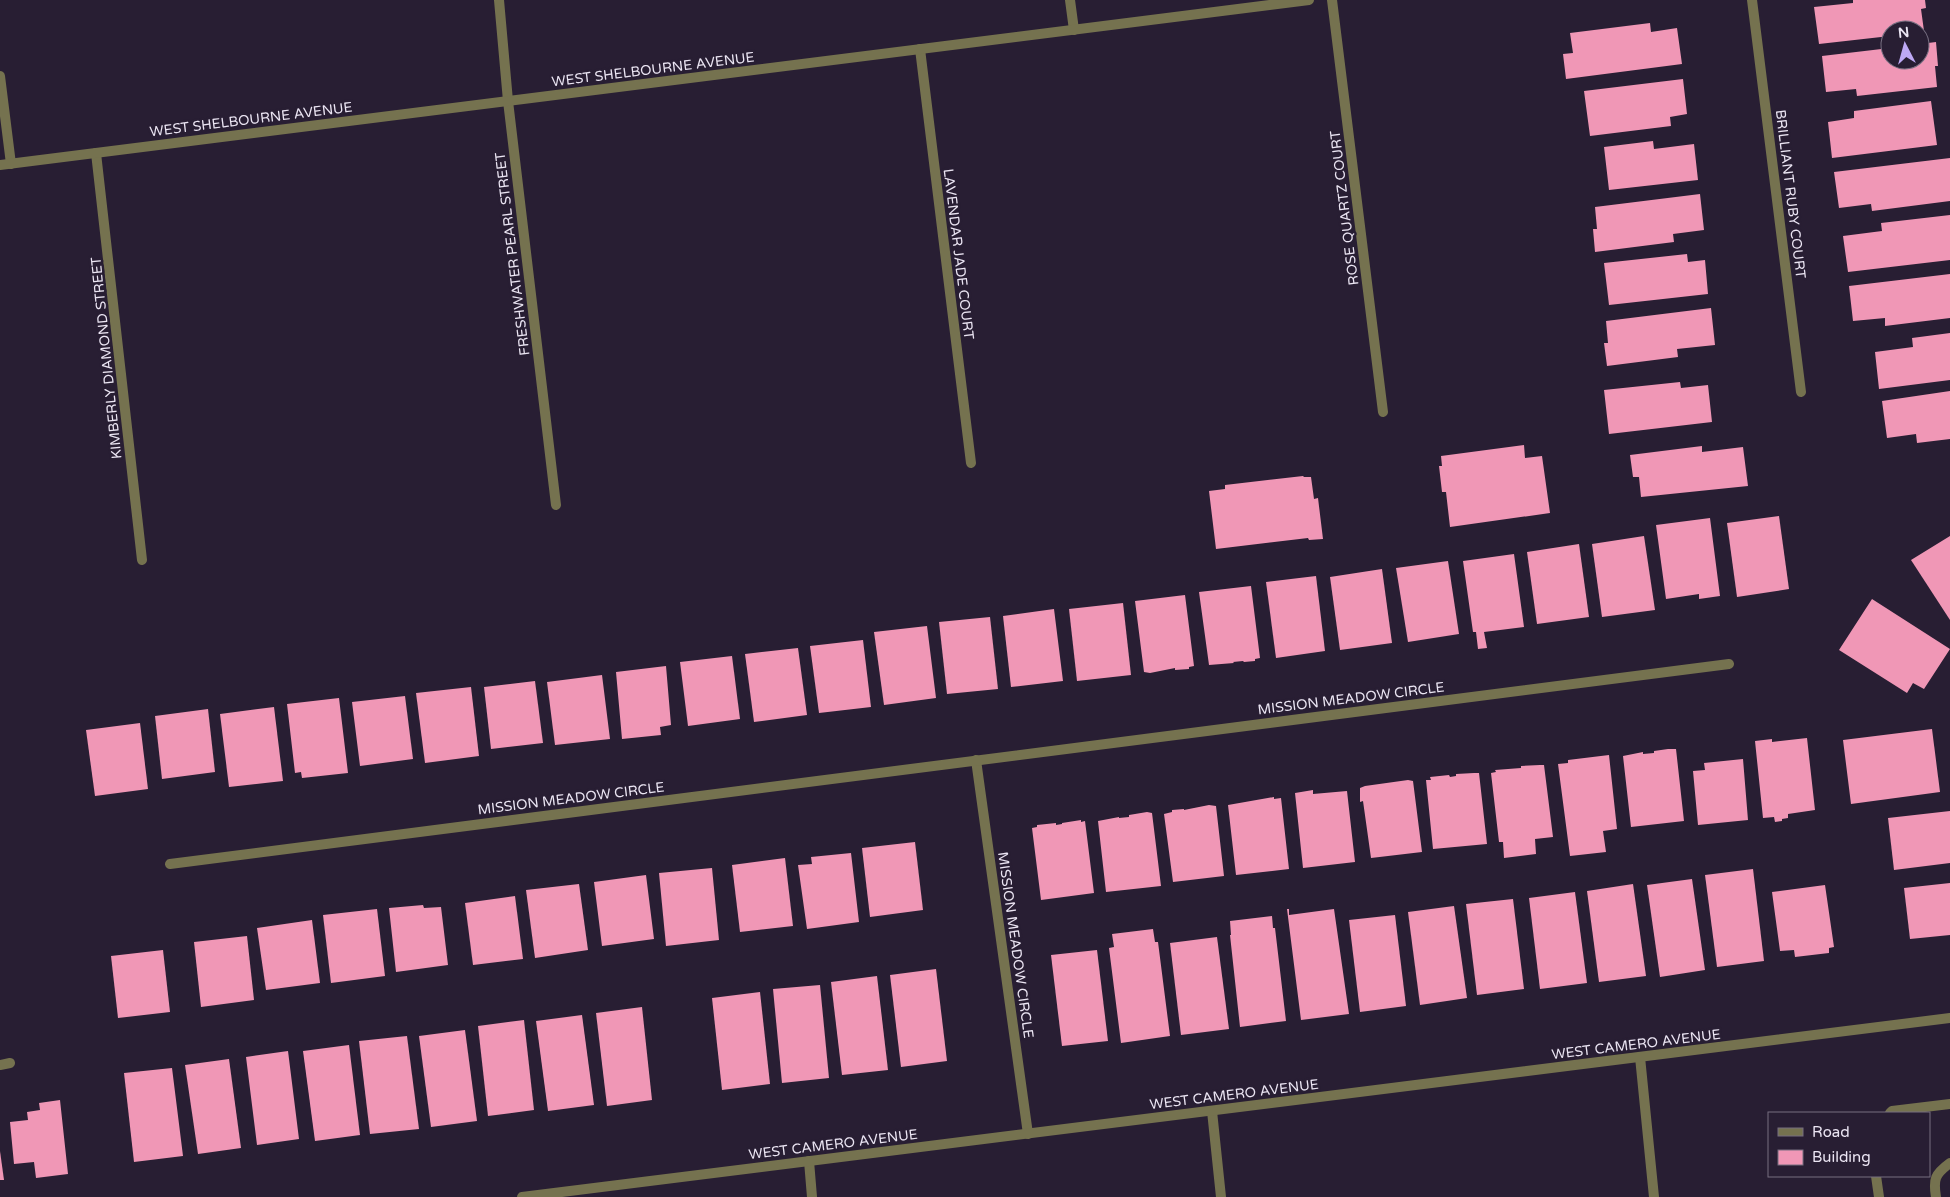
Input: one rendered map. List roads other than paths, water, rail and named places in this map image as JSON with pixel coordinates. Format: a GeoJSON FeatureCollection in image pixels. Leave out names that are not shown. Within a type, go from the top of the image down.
{"type":"FeatureCollection","features":[{"type":"Feature","properties":{"kind":"street","name":"FRESHWATER PEARL STREET"},"geometry":{"type":"LineString","coordinates":[[499,0],[508,101],[556,505]]}},
{"type":"Feature","properties":{"kind":"street"},"geometry":{"type":"LineString","coordinates":[[1070,0],[1074,30]]}},
{"type":"Feature","properties":{"kind":"street","name":"WEST SHELBOURNE AVENUE"},"geometry":{"type":"LineString","coordinates":[[5,164],[1309,0]]}},
{"type":"Feature","properties":{"kind":"street","name":"ROSE QUARTZ COURT"},"geometry":{"type":"LineString","coordinates":[[1332,0],[1383,412]]}},
{"type":"Feature","properties":{"kind":"street","name":"BRILLIANT RUBY COURT"},"geometry":{"type":"LineString","coordinates":[[1752,0],[1801,392]]}},
{"type":"Feature","properties":{"kind":"street","name":"LAVENDAR JADE COURT"},"geometry":{"type":"LineString","coordinates":[[920,49],[971,464]]}},
{"type":"Feature","properties":{"kind":"street"},"geometry":{"type":"LineString","coordinates":[[0,76],[5,164]]}},
{"type":"Feature","properties":{"kind":"street","name":"KIMBERLY DIAMOND STREET"},"geometry":{"type":"LineString","coordinates":[[96,153],[142,560]]}},
{"type":"Feature","properties":{"kind":"street","name":"MISSION MEADOW CIRCLE"},"geometry":{"type":"LineString","coordinates":[[170,864],[1729,664]]}},
{"type":"Feature","properties":{"kind":"street","name":"MISSION MEADOW CIRCLE"},"geometry":{"type":"LineString","coordinates":[[976,760],[1028,1134]]}},
{"type":"Feature","properties":{"kind":"street","name":"WEST CAMERO AVENUE"},"geometry":{"type":"LineString","coordinates":[[522,1197],[1950,1018]]}},
{"type":"Feature","properties":{"kind":"street"},"geometry":{"type":"LineString","coordinates":[[1640,1057],[1654,1197]]}},
{"type":"Feature","properties":{"kind":"street"},"geometry":{"type":"LineString","coordinates":[[1891,1112],[1950,1104]]}},
{"type":"Feature","properties":{"kind":"street"},"geometry":{"type":"LineString","coordinates":[[1212,1111],[1221,1197]]}},
{"type":"Feature","properties":{"kind":"street"},"geometry":{"type":"LineString","coordinates":[[809,1161],[812,1197]]}},
{"type":"Feature","properties":{"kind":"street"},"geometry":{"type":"LineString","coordinates":[[1936,1197],[1934,1182],[1941,1170],[1950,1163]]}},
{"type":"Feature","properties":{"kind":"street"},"geometry":{"type":"LineString","coordinates":[[1876,1177],[1879,1197]]}}]}
